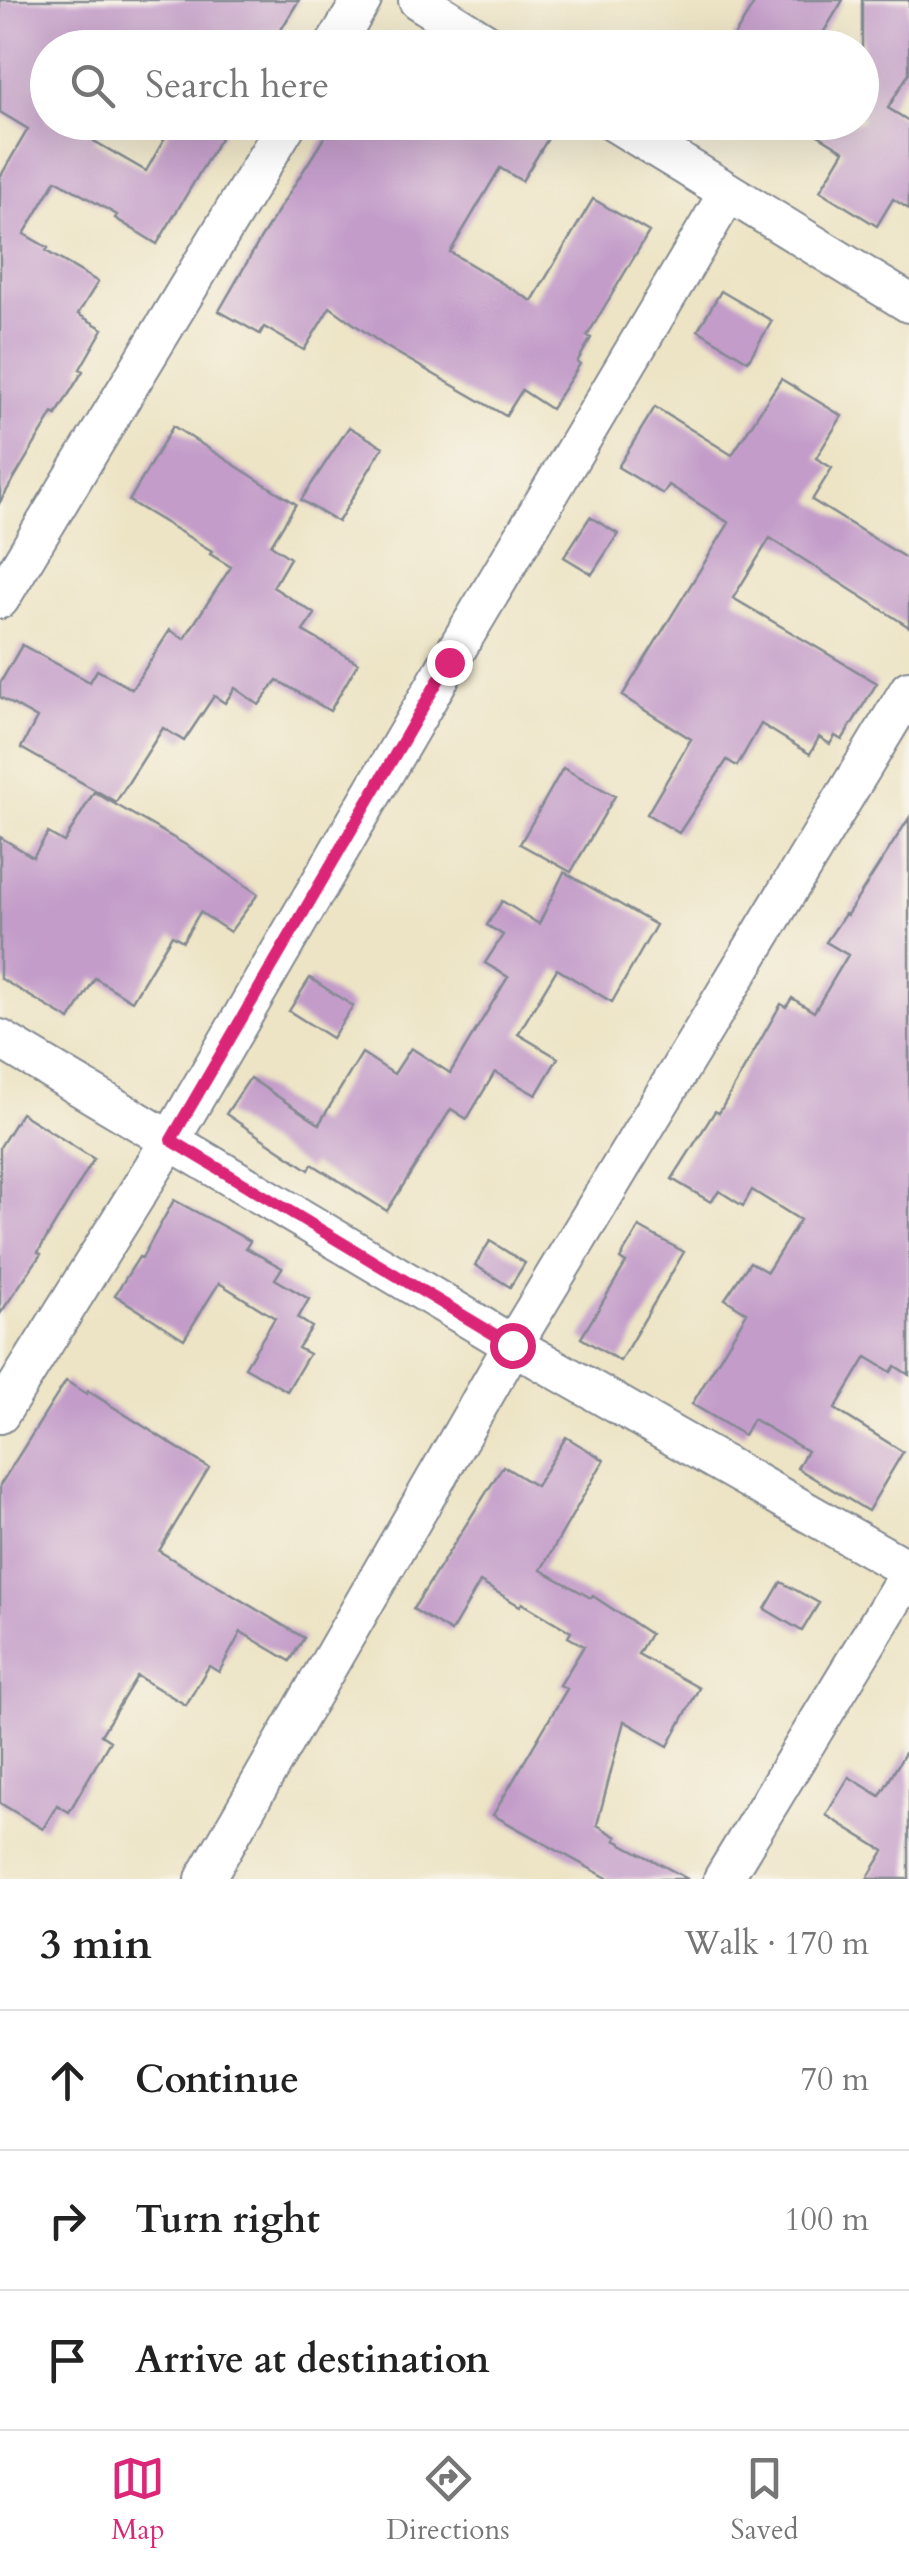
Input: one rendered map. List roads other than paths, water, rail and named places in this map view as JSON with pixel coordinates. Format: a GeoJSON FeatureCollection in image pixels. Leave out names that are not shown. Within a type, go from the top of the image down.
{"type":"FeatureCollection","features":[{"type":"Feature","properties":{"kind":"street"},"geometry":{"type":"LineString","coordinates":[[344,30],[362,0]]}},
{"type":"Feature","properties":{"kind":"street"},"geometry":{"type":"LineString","coordinates":[[418,0],[466,30]]}},
{"type":"Feature","properties":{"kind":"street"},"geometry":{"type":"LineString","coordinates":[[0,598],[277,140]]}},
{"type":"Feature","properties":{"kind":"street"},"geometry":{"type":"LineString","coordinates":[[642,140],[909,303]]}},
{"type":"Feature","properties":{"kind":"street"},"geometry":{"type":"LineString","coordinates":[[0,1414],[171,1140],[728,194]]}},
{"type":"Feature","properties":{"kind":"street"},"geometry":{"type":"LineString","coordinates":[[205,1879],[512,1345],[909,690]]}},
{"type":"Feature","properties":{"kind":"street"},"geometry":{"type":"LineString","coordinates":[[0,1039],[512,1345],[909,1571],[723,1879]]}}]}
